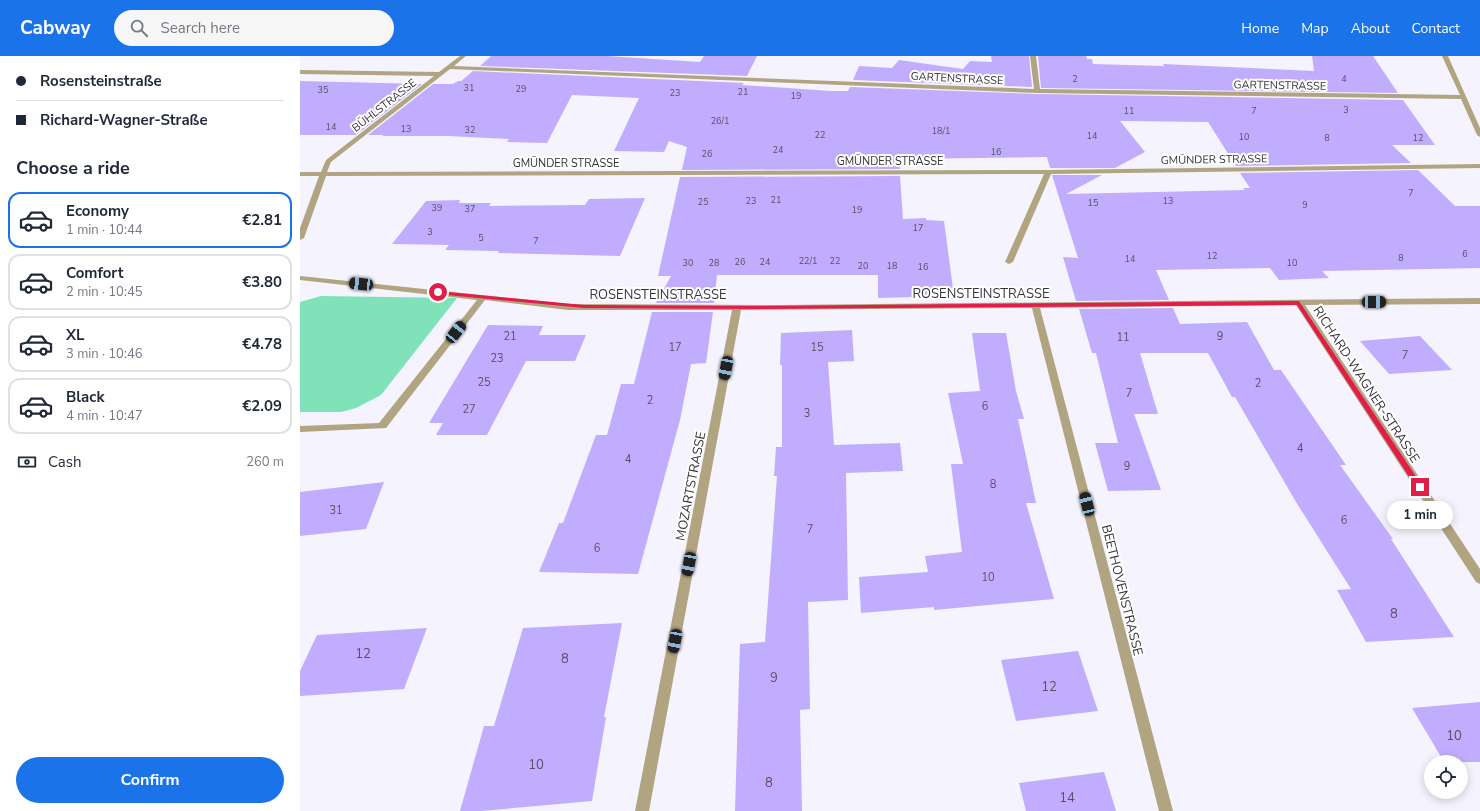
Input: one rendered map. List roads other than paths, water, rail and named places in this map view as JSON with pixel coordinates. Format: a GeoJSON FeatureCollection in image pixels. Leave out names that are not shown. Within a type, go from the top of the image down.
{"type":"FeatureCollection","features":[{"type":"Feature","properties":{"kind":"street","name":"BÜHLSTRASSE"},"geometry":{"type":"LineString","coordinates":[[300,238],[328,161],[463,56]]}},
{"type":"Feature","properties":{"kind":"street"},"geometry":{"type":"LineString","coordinates":[[1033,56],[1038,91]]}},
{"type":"Feature","properties":{"kind":"street"},"geometry":{"type":"LineString","coordinates":[[1445,56],[1480,135]]}},
{"type":"Feature","properties":{"kind":"street","name":"GARTENSTRASSE"},"geometry":{"type":"LineString","coordinates":[[450,67],[1038,91],[1463,97]]}},
{"type":"Feature","properties":{"kind":"street"},"geometry":{"type":"LineString","coordinates":[[300,72],[441,74]]}},
{"type":"Feature","properties":{"kind":"street","name":"GMÜNDER STRASSE"},"geometry":{"type":"LineString","coordinates":[[300,174],[1048,172],[1480,166]]}},
{"type":"Feature","properties":{"kind":"street"},"geometry":{"type":"LineString","coordinates":[[1009,262],[1048,172]]}},
{"type":"Feature","properties":{"kind":"street","name":"ROSENSTEINSTRASSE"},"geometry":{"type":"LineString","coordinates":[[300,278],[568,306],[737,308],[1480,301]]}},
{"type":"Feature","properties":{"kind":"street"},"geometry":{"type":"LineString","coordinates":[[300,429],[382,426],[484,297]]}},
{"type":"Feature","properties":{"kind":"street","name":"RICHARD-WAGNER-STRASSE"},"geometry":{"type":"LineString","coordinates":[[1299,303],[1480,579]]}},
{"type":"Feature","properties":{"kind":"street","name":"BEETHOVENSTRASSE"},"geometry":{"type":"LineString","coordinates":[[1035,305],[1166,811]]}},
{"type":"Feature","properties":{"kind":"street","name":"MOZARTSTRASSE"},"geometry":{"type":"LineString","coordinates":[[642,811],[737,308]]}}]}
